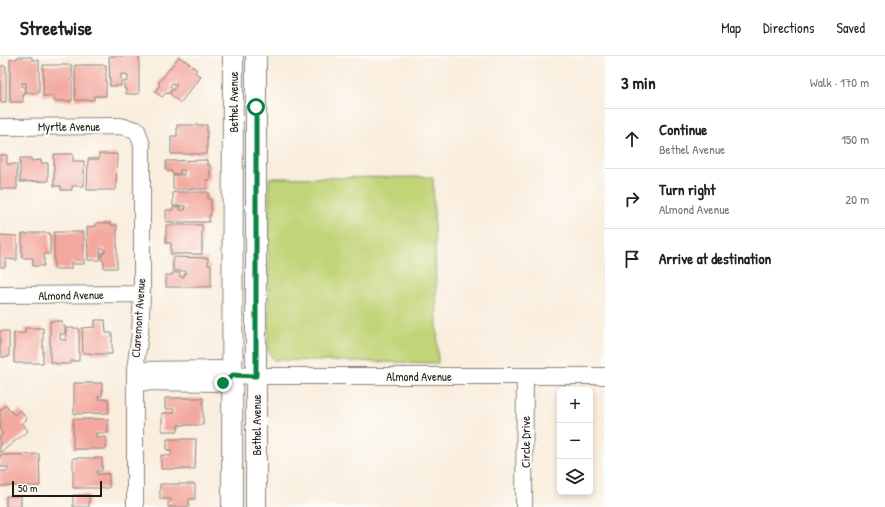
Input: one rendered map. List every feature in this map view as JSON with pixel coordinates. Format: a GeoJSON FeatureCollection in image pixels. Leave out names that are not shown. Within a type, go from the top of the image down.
{"type":"FeatureCollection","features":[{"type":"Feature","properties":{"kind":"main road","name":"Bethel Avenue"},"geometry":{"type":"LineString","coordinates":[[232,507],[233,56]]}},
{"type":"Feature","properties":{"kind":"main road","name":"Bethel Avenue"},"geometry":{"type":"LineString","coordinates":[[256,56],[256,507]]}},
{"type":"Feature","properties":{"kind":"street","name":"Myrtle Avenue"},"geometry":{"type":"LineString","coordinates":[[0,127],[120,126],[137,130]]}},
{"type":"Feature","properties":{"kind":"street","name":"Claremont Avenue"},"geometry":{"type":"LineString","coordinates":[[135,507],[135,376],[142,294],[142,145],[137,130]]}},
{"type":"Feature","properties":{"kind":"street","name":"Almond Avenue"},"geometry":{"type":"LineString","coordinates":[[0,295],[142,294]]}},
{"type":"Feature","properties":{"kind":"street","name":"Almond Avenue"},"geometry":{"type":"LineString","coordinates":[[135,376],[223,383],[233,375],[605,376]]}},
{"type":"Feature","properties":{"kind":"street","name":"Circle Drive"},"geometry":{"type":"LineString","coordinates":[[524,507],[525,376]]}},
{"type":"Feature","properties":{"kind":"green space"},"geometry":{"type":"Polygon","coordinates":[[[433,177],[438,363],[274,360],[268,352],[269,178],[433,177]]]}},
{"type":"Feature","properties":{"kind":"building"},"geometry":{"type":"Polygon","coordinates":[[[109,56],[139,56],[139,94],[126,94],[126,89],[124,89],[124,81],[128,81],[128,76],[126,76],[126,74],[121,74],[121,86],[110,86],[109,56]]]}},
{"type":"Feature","properties":{"kind":"building"},"geometry":{"type":"Polygon","coordinates":[[[17,57],[32,57],[32,60],[39,60],[39,93],[26,93],[26,83],[22,83],[22,87],[25,87],[23,102],[10,102],[10,59],[17,59],[17,57]]]}},
{"type":"Feature","properties":{"kind":"building"},"geometry":{"type":"Polygon","coordinates":[[[179,57],[197,70],[195,72],[201,77],[180,103],[170,94],[177,85],[176,84],[172,83],[170,86],[172,88],[168,94],[166,93],[162,97],[155,92],[160,85],[158,83],[179,57]]]}},
{"type":"Feature","properties":{"kind":"building"},"geometry":{"type":"Polygon","coordinates":[[[43,65],[72,65],[72,101],[54,101],[54,96],[43,96],[43,65]]]}},
{"type":"Feature","properties":{"kind":"building"},"geometry":{"type":"Polygon","coordinates":[[[75,65],[106,65],[106,96],[94,96],[94,100],[75,100],[75,65]]]}},
{"type":"Feature","properties":{"kind":"building"},"geometry":{"type":"Polygon","coordinates":[[[0,66],[6,66],[6,102],[0,102],[0,66]]]}},
{"type":"Feature","properties":{"kind":"building"},"geometry":{"type":"Polygon","coordinates":[[[177,125],[207,125],[207,154],[171,154],[171,136],[177,136],[177,125]]]}},
{"type":"Feature","properties":{"kind":"building"},"geometry":{"type":"Polygon","coordinates":[[[54,154],[73,154],[73,161],[84,161],[84,186],[72,186],[72,190],[61,190],[61,186],[54,186],[54,154]]]}},
{"type":"Feature","properties":{"kind":"building"},"geometry":{"type":"Polygon","coordinates":[[[99,154],[117,154],[116,190],[87,190],[88,159],[99,159],[99,154]]]}},
{"type":"Feature","properties":{"kind":"building"},"geometry":{"type":"Polygon","coordinates":[[[0,155],[7,155],[7,164],[17,164],[17,189],[0,189],[0,155]]]}},
{"type":"Feature","properties":{"kind":"building"},"geometry":{"type":"Polygon","coordinates":[[[20,158],[31,158],[31,161],[41,160],[41,163],[48,163],[48,181],[20,182],[20,158]]]}},
{"type":"Feature","properties":{"kind":"building"},"geometry":{"type":"Polygon","coordinates":[[[207,160],[207,165],[210,165],[210,180],[206,180],[207,189],[173,189],[173,175],[184,175],[184,170],[180,170],[180,174],[172,174],[172,171],[166,171],[166,161],[207,160]]]}},
{"type":"Feature","properties":{"kind":"building"},"geometry":{"type":"Polygon","coordinates":[[[173,192],[208,192],[208,199],[211,199],[211,215],[209,215],[209,222],[166,222],[166,210],[173,210],[173,207],[180,207],[180,210],[185,210],[186,208],[186,206],[173,206],[173,192]]]}},
{"type":"Feature","properties":{"kind":"building"},"geometry":{"type":"Polygon","coordinates":[[[96,223],[111,223],[111,225],[117,225],[117,268],[104,268],[102,253],[105,253],[105,249],[103,248],[101,248],[100,260],[88,260],[87,227],[96,226],[96,223]]]}},
{"type":"Feature","properties":{"kind":"building"},"geometry":{"type":"Polygon","coordinates":[[[166,225],[202,225],[202,254],[171,254],[171,243],[166,243],[166,225]]]}},
{"type":"Feature","properties":{"kind":"building"},"geometry":{"type":"Polygon","coordinates":[[[54,232],[84,232],[84,264],[73,264],[73,262],[71,262],[71,269],[54,269],[54,232]]]}},
{"type":"Feature","properties":{"kind":"building"},"geometry":{"type":"Polygon","coordinates":[[[50,233],[50,254],[44,254],[44,266],[33,266],[33,258],[22,258],[22,234],[50,233]]]}},
{"type":"Feature","properties":{"kind":"building"},"geometry":{"type":"Polygon","coordinates":[[[0,235],[17,236],[17,260],[6,259],[5,267],[0,267],[0,235]]]}},
{"type":"Feature","properties":{"kind":"building"},"geometry":{"type":"Polygon","coordinates":[[[173,257],[208,258],[208,265],[211,265],[211,287],[166,287],[166,275],[180,273],[180,277],[184,277],[184,274],[186,274],[186,271],[173,271],[173,257]]]}},
{"type":"Feature","properties":{"kind":"building"},"geometry":{"type":"Polygon","coordinates":[[[95,320],[105,320],[106,333],[112,333],[112,354],[83,353],[82,328],[95,327],[95,320]]]}},
{"type":"Feature","properties":{"kind":"building"},"geometry":{"type":"Polygon","coordinates":[[[50,321],[62,321],[62,326],[65,326],[65,334],[60,334],[60,339],[63,340],[66,340],[66,328],[79,328],[79,361],[71,361],[71,364],[56,364],[50,362],[50,321]]]}},
{"type":"Feature","properties":{"kind":"building"},"geometry":{"type":"Polygon","coordinates":[[[25,328],[43,328],[43,363],[14,363],[14,333],[25,333],[25,328]]]}},
{"type":"Feature","properties":{"kind":"building"},"geometry":{"type":"Polygon","coordinates":[[[0,331],[9,331],[9,357],[0,357],[0,331]]]}},
{"type":"Feature","properties":{"kind":"building"},"geometry":{"type":"Polygon","coordinates":[[[74,383],[102,383],[102,396],[98,396],[98,399],[108,399],[109,413],[74,414],[74,383]]]}},
{"type":"Feature","properties":{"kind":"building"},"geometry":{"type":"Polygon","coordinates":[[[165,398],[203,398],[203,425],[178,425],[178,431],[162,431],[162,413],[174,413],[174,409],[165,409],[165,398]]]}},
{"type":"Feature","properties":{"kind":"building"},"geometry":{"type":"Polygon","coordinates":[[[6,405],[14,415],[20,410],[27,419],[22,423],[28,431],[0,453],[0,437],[3,434],[0,430],[0,426],[2,424],[0,421],[0,410],[6,405]]]}},
{"type":"Feature","properties":{"kind":"building"},"geometry":{"type":"Polygon","coordinates":[[[73,419],[108,419],[108,433],[96,433],[96,438],[106,437],[106,449],[73,449],[73,419]]]}},
{"type":"Feature","properties":{"kind":"building"},"geometry":{"type":"Polygon","coordinates":[[[167,439],[196,439],[195,469],[161,469],[161,455],[171,456],[171,450],[167,450],[167,439]]]}},
{"type":"Feature","properties":{"kind":"building"},"geometry":{"type":"Polygon","coordinates":[[[39,454],[40,486],[0,486],[0,471],[8,471],[8,467],[0,467],[0,455],[39,454]]]}},
{"type":"Feature","properties":{"kind":"building"},"geometry":{"type":"Polygon","coordinates":[[[73,458],[102,458],[102,471],[97,471],[97,474],[109,474],[109,488],[73,488],[73,458]]]}},
{"type":"Feature","properties":{"kind":"building"},"geometry":{"type":"Polygon","coordinates":[[[160,484],[195,484],[195,499],[189,499],[189,507],[168,507],[168,502],[171,502],[171,499],[160,499],[160,484]]]}},
{"type":"Feature","properties":{"kind":"building"},"geometry":{"type":"Polygon","coordinates":[[[73,495],[89,495],[89,507],[73,507],[73,495]]]}},
{"type":"Feature","properties":{"kind":"building"},"geometry":{"type":"Polygon","coordinates":[[[6,496],[21,496],[21,507],[6,507],[6,496]]]}},
{"type":"Feature","properties":{"kind":"route"},"geometry":{"type":"LineString","coordinates":[[223,383],[233,375],[256,376],[256,107]]}}]}
